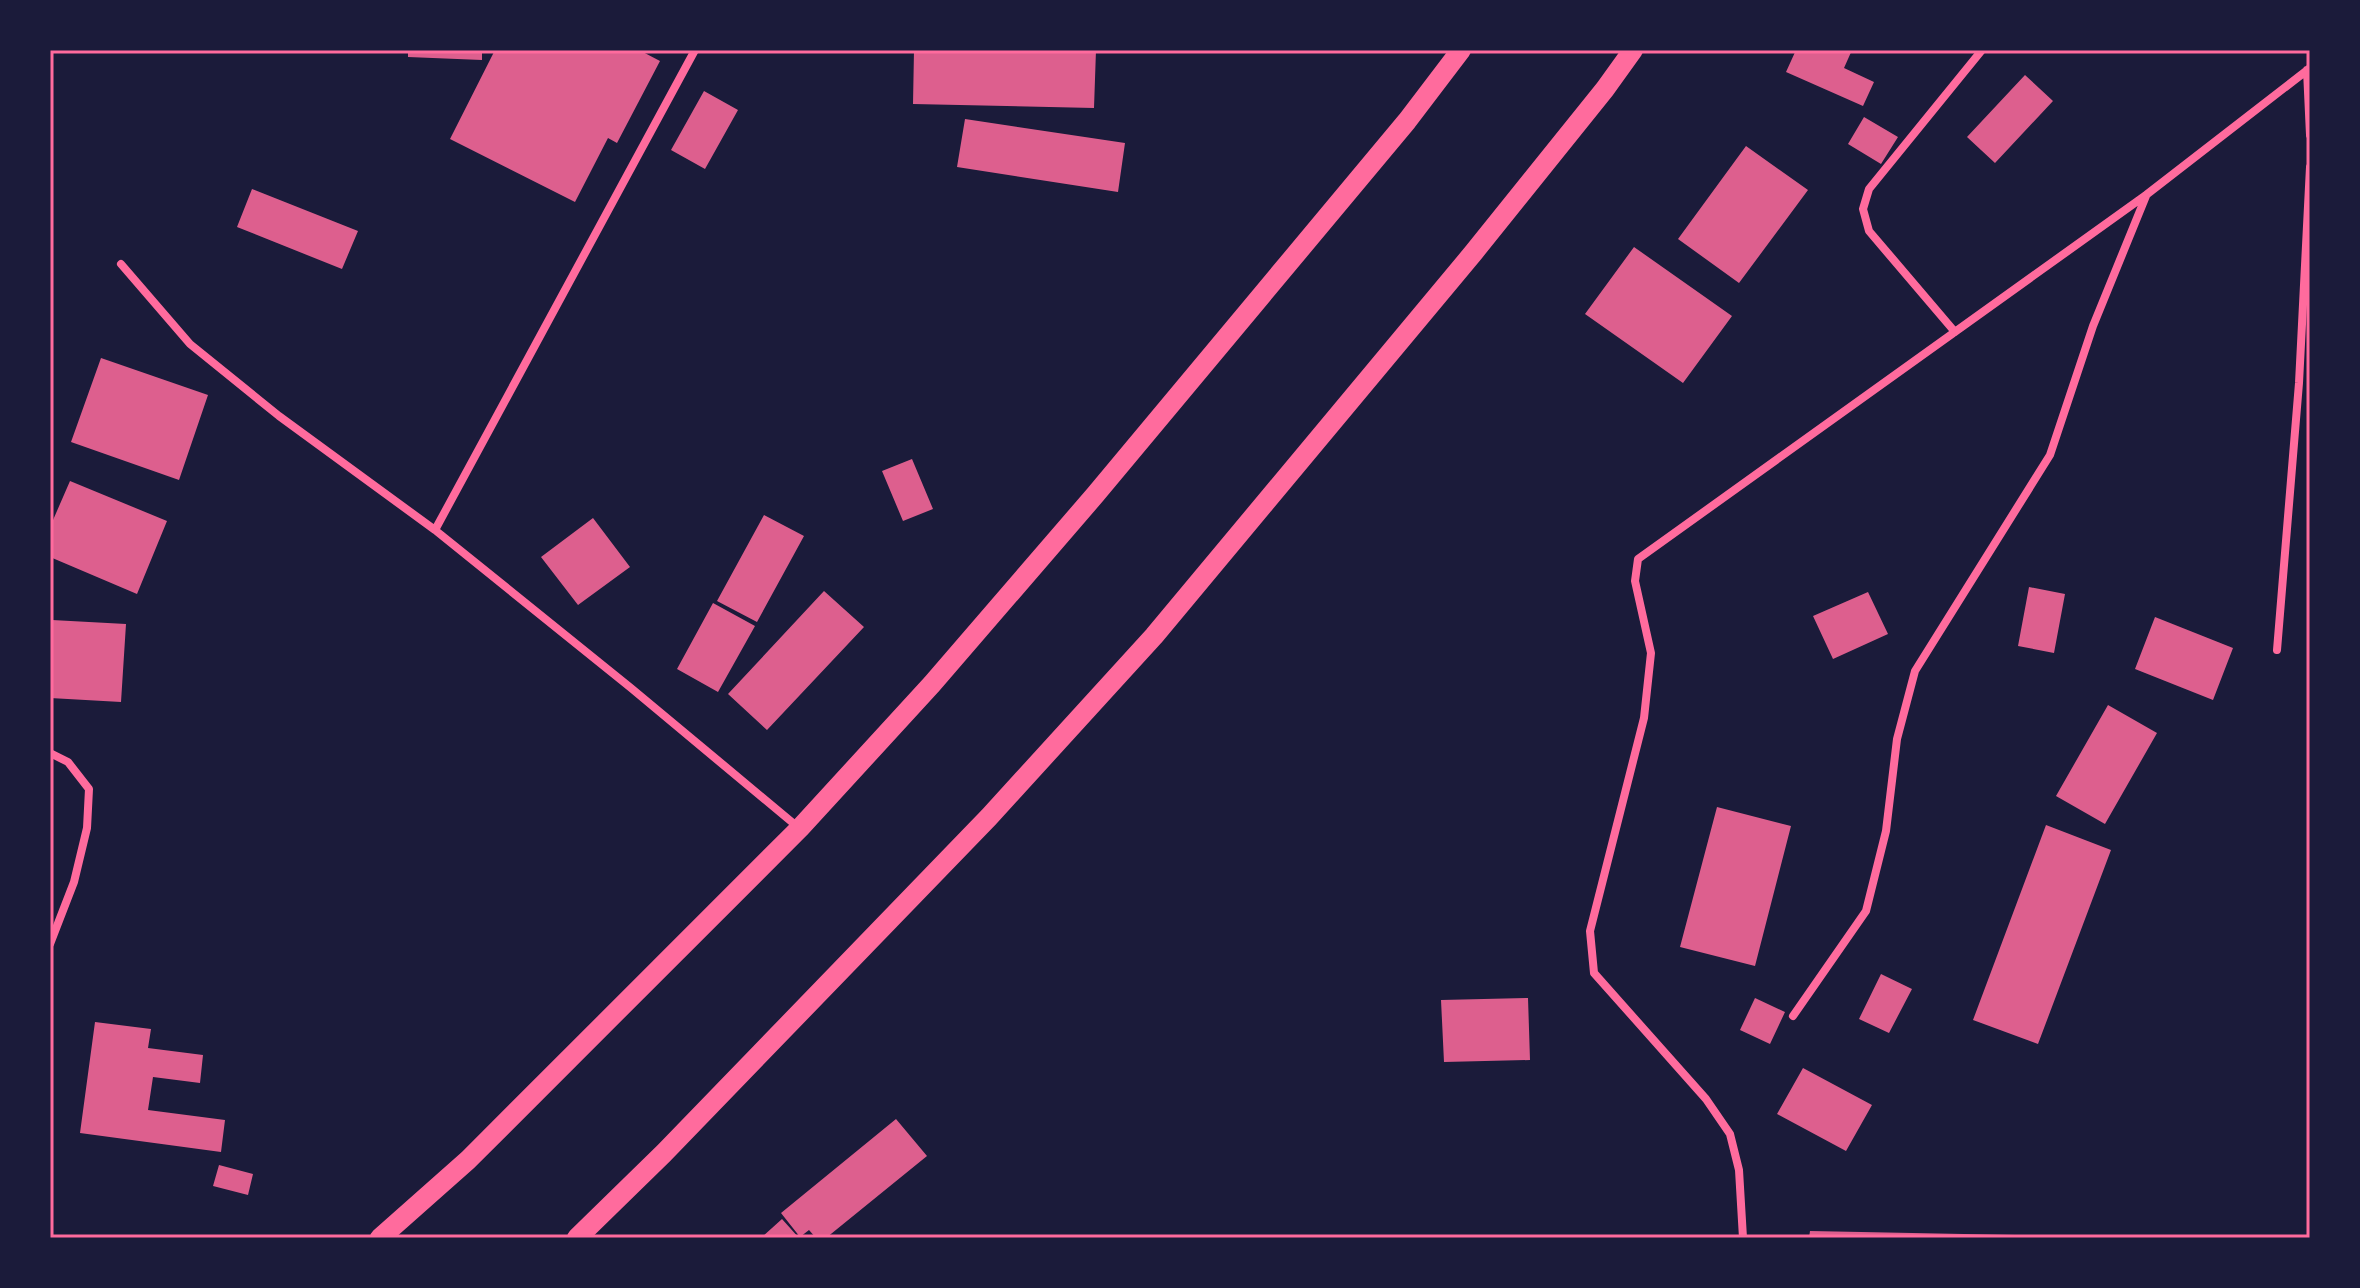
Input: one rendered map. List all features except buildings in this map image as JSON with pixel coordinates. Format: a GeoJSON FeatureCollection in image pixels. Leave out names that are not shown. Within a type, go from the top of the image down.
{"type":"FeatureCollection","features":[{"type":"Feature","properties":{"kind":"main road"},"geometry":{"type":"LineString","coordinates":[[380,1238],[468,1160],[800,828],[932,684],[1095,495],[1407,121],[1461,50]]}},
{"type":"Feature","properties":{"kind":"main road"},"geometry":{"type":"LineString","coordinates":[[577,1238],[664,1153],[978,828],[1154,636],[1465,264],[1633,50]]}},
{"type":"Feature","properties":{"kind":"street"},"geometry":{"type":"LineString","coordinates":[[435,530],[695,50]]}},
{"type":"Feature","properties":{"kind":"street"},"geometry":{"type":"LineString","coordinates":[[1955,332],[1869,231],[1863,209],[1869,189],[1982,50]]}},
{"type":"Feature","properties":{"kind":"street"},"geometry":{"type":"LineString","coordinates":[[1743,1238],[1739,1170],[1730,1134],[1706,1099],[1594,973],[1590,931],[1644,718],[1651,653],[1635,581],[1638,559],[2146,195],[2309,69]]}},
{"type":"Feature","properties":{"kind":"street"},"geometry":{"type":"LineString","coordinates":[[2309,69],[2310,135]]}},
{"type":"Feature","properties":{"kind":"street"},"geometry":{"type":"LineString","coordinates":[[2277,650],[2299,383],[2310,167]]}},
{"type":"Feature","properties":{"kind":"street"},"geometry":{"type":"LineString","coordinates":[[1793,1016],[1866,911],[1886,831],[1897,739],[1915,671],[2050,455],[2093,326],[2146,195]]}},
{"type":"Feature","properties":{"kind":"street"},"geometry":{"type":"LineString","coordinates":[[121,264],[190,344],[279,416],[435,530],[800,828]]}},
{"type":"Feature","properties":{"kind":"street"},"geometry":{"type":"LineString","coordinates":[[50,753],[68,762],[89,789],[87,828],[74,882],[50,944]]}}]}
